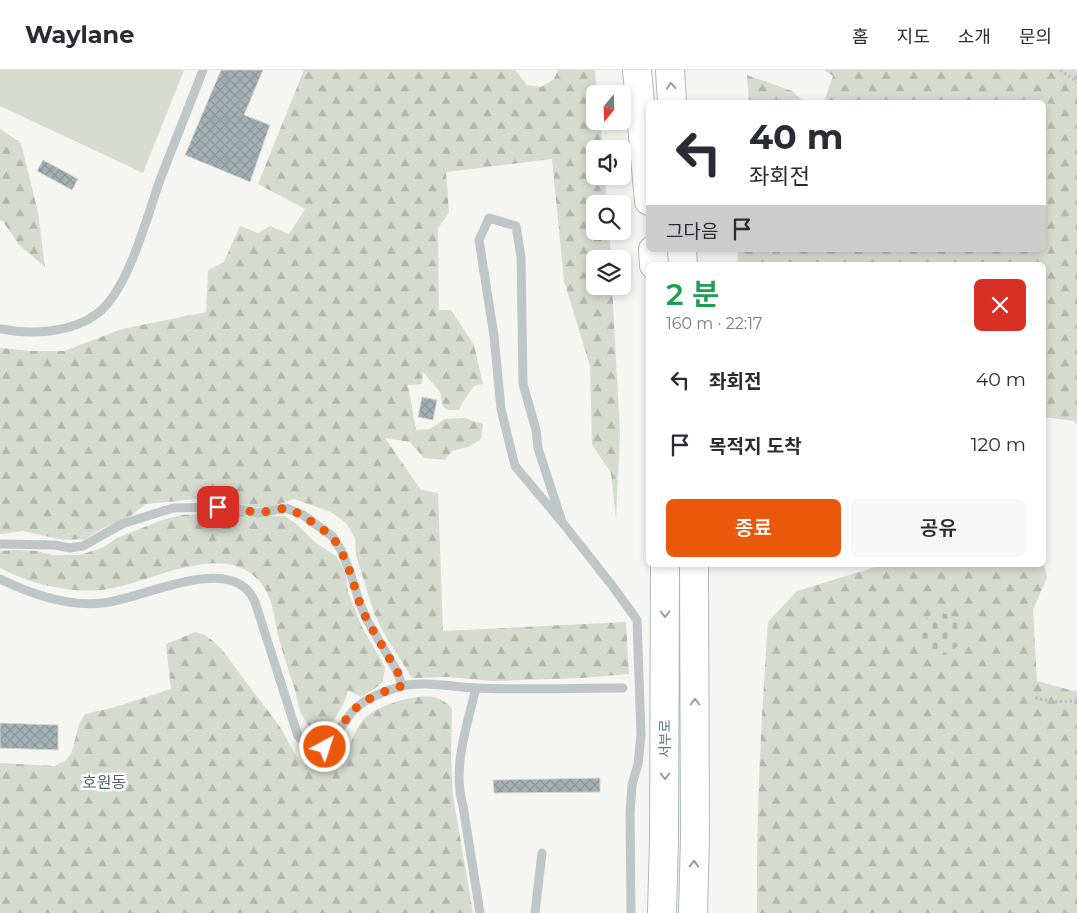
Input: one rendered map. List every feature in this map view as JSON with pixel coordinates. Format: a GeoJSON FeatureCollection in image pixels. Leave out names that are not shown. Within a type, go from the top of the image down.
{"type":"FeatureCollection","features":[{"type":"Feature","properties":{"kind":"highway"},"geometry":{"type":"LineString","coordinates":[[637,70],[646,168]]}},
{"type":"Feature","properties":{"kind":"highway"},"geometry":{"type":"LineString","coordinates":[[670,70],[672,100]]}},
{"type":"Feature","properties":{"kind":"highway","name":"서부로"},"geometry":{"type":"LineString","coordinates":[[662,913],[665,567]]}},
{"type":"Feature","properties":{"kind":"highway"},"geometry":{"type":"LineString","coordinates":[[693,913],[695,838],[694,567]]}},
{"type":"Feature","properties":{"kind":"lane"},"geometry":{"type":"LineString","coordinates":[[0,329],[14,332],[32,332],[69,327],[84,322],[108,304],[135,252],[160,181],[204,70]]}},
{"type":"Feature","properties":{"kind":"lane"},"geometry":{"type":"LineString","coordinates":[[562,522],[538,448],[536,430],[523,384],[521,257],[516,226],[489,218],[479,240],[494,336],[501,409],[515,466],[562,522],[637,620],[641,735],[638,764],[632,785],[630,813],[631,913]]}},
{"type":"Feature","properties":{"kind":"lane"},"geometry":{"type":"LineString","coordinates":[[0,544],[55,545],[70,548],[83,546],[122,524],[173,508],[226,507],[258,513],[286,508],[302,515],[332,536],[350,572],[367,620],[398,673],[402,686]]}},
{"type":"Feature","properties":{"kind":"lane"},"geometry":{"type":"LineString","coordinates":[[0,579],[33,592],[79,604],[103,604],[192,580],[214,578],[233,581],[249,592],[255,602],[298,736],[304,743],[317,748],[325,747],[332,741],[354,709],[402,686],[429,684],[476,688],[623,688]]}},
{"type":"Feature","properties":{"kind":"lane"},"geometry":{"type":"LineString","coordinates":[[476,688],[460,766],[460,794],[480,913]]}},
{"type":"Feature","properties":{"kind":"lane"},"geometry":{"type":"LineString","coordinates":[[535,913],[542,853]]}},
{"type":"Feature","properties":{"kind":"path"},"geometry":{"type":"LineString","coordinates":[[1060,70],[1077,82]]}},
{"type":"Feature","properties":{"kind":"path"},"geometry":{"type":"LineString","coordinates":[[1035,698],[1054,702],[1077,701]]}},
{"type":"Feature","properties":{"kind":"green space"},"geometry":{"type":"Polygon","coordinates":[[[0,70],[184,70],[143,173],[0,106],[0,70]]]}},
{"type":"Feature","properties":{"kind":"green space"},"geometry":{"type":"Polygon","coordinates":[[[304,70],[515,70],[527,85],[541,87],[554,79],[558,70],[595,70],[596,85],[586,85],[586,130],[601,130],[602,140],[586,140],[586,185],[606,185],[606,195],[586,195],[586,240],[610,240],[610,250],[586,250],[586,295],[612,295],[620,434],[616,518],[611,473],[592,445],[590,366],[564,281],[552,159],[446,172],[449,213],[438,228],[439,310],[451,310],[474,345],[483,384],[474,386],[459,410],[449,410],[443,407],[440,392],[423,372],[422,384],[408,385],[416,430],[430,429],[445,419],[464,418],[483,424],[481,439],[468,447],[452,451],[445,460],[424,458],[410,442],[385,438],[421,490],[438,493],[443,631],[626,622],[629,674],[581,678],[492,681],[448,677],[412,678],[383,632],[374,613],[356,555],[355,538],[346,523],[331,512],[294,499],[266,509],[244,505],[228,499],[197,499],[146,504],[129,517],[103,528],[85,539],[63,540],[23,531],[0,534],[0,348],[64,351],[122,329],[206,312],[208,270],[224,262],[240,226],[258,233],[270,226],[289,234],[305,209],[258,184],[304,70]]]}},
{"type":"Feature","properties":{"kind":"green space"},"geometry":{"type":"Polygon","coordinates":[[[824,70],[1077,70],[1077,424],[1074,421],[1046,417],[1046,262],[737,262],[738,252],[1046,252],[1046,100],[825,100],[833,76],[824,70]]]}},
{"type":"Feature","properties":{"kind":"green space"},"geometry":{"type":"Polygon","coordinates":[[[747,75],[792,91],[803,100],[749,100],[747,75]]]}},
{"type":"Feature","properties":{"kind":"green space"},"geometry":{"type":"Polygon","coordinates":[[[0,129],[21,143],[38,212],[45,267],[19,245],[2,220],[0,221],[0,129]]]}},
{"type":"Feature","properties":{"kind":"green space"},"geometry":{"type":"Polygon","coordinates":[[[224,513],[285,516],[315,542],[337,557],[346,573],[348,592],[362,627],[385,667],[383,682],[374,689],[361,697],[348,690],[347,696],[336,716],[327,729],[317,738],[305,721],[300,709],[268,594],[260,582],[244,570],[226,564],[206,564],[184,568],[120,586],[89,591],[63,589],[36,583],[0,568],[0,551],[37,551],[52,555],[80,555],[104,547],[117,538],[162,520],[181,515],[224,513]]]}},
{"type":"Feature","properties":{"kind":"green space"},"geometry":{"type":"Polygon","coordinates":[[[875,567],[1045,567],[1047,577],[1033,610],[1037,681],[1074,691],[1077,690],[1077,913],[757,913],[759,768],[768,622],[797,591],[875,567]]]}},
{"type":"Feature","properties":{"kind":"green space"},"geometry":{"type":"Polygon","coordinates":[[[936,613],[944,613],[955,619],[961,634],[955,649],[944,655],[936,655],[925,649],[919,638],[919,630],[925,619],[936,613]]]}},
{"type":"Feature","properties":{"kind":"green space"},"geometry":{"type":"Polygon","coordinates":[[[195,632],[212,640],[222,650],[280,727],[294,752],[302,762],[315,769],[326,770],[334,767],[341,761],[359,725],[371,713],[387,705],[417,697],[433,697],[438,698],[452,708],[451,756],[453,796],[473,913],[0,913],[0,763],[54,766],[65,761],[72,752],[79,724],[85,714],[115,707],[171,689],[166,644],[195,632]]]}},
{"type":"Feature","properties":{"kind":"building"},"geometry":{"type":"Polygon","coordinates":[[[221,70],[263,70],[244,115],[270,125],[250,182],[185,155],[221,70]]]}},
{"type":"Feature","properties":{"kind":"building"},"geometry":{"type":"Polygon","coordinates":[[[43,160],[78,179],[72,190],[37,171],[43,160]]]}},
{"type":"Feature","properties":{"kind":"building"},"geometry":{"type":"Polygon","coordinates":[[[422,397],[437,400],[433,420],[418,417],[422,397]]]}},
{"type":"Feature","properties":{"kind":"building"},"geometry":{"type":"Polygon","coordinates":[[[0,723],[58,725],[58,750],[0,748],[0,723]]]}},
{"type":"Feature","properties":{"kind":"building"},"geometry":{"type":"Polygon","coordinates":[[[600,778],[600,792],[494,793],[493,780],[600,778]]]}},
{"type":"Feature","properties":{"kind":"district","name":"호원동"},"geometry":{"type":"Point","coordinates":[104,782]}},
{"type":"Feature","properties":{"kind":"route"},"geometry":{"type":"LineString","coordinates":[[218,507],[258,513],[286,508],[302,515],[332,536],[341,550],[367,620],[398,673],[402,686],[365,702],[354,709],[332,741],[325,747]]}}]}
